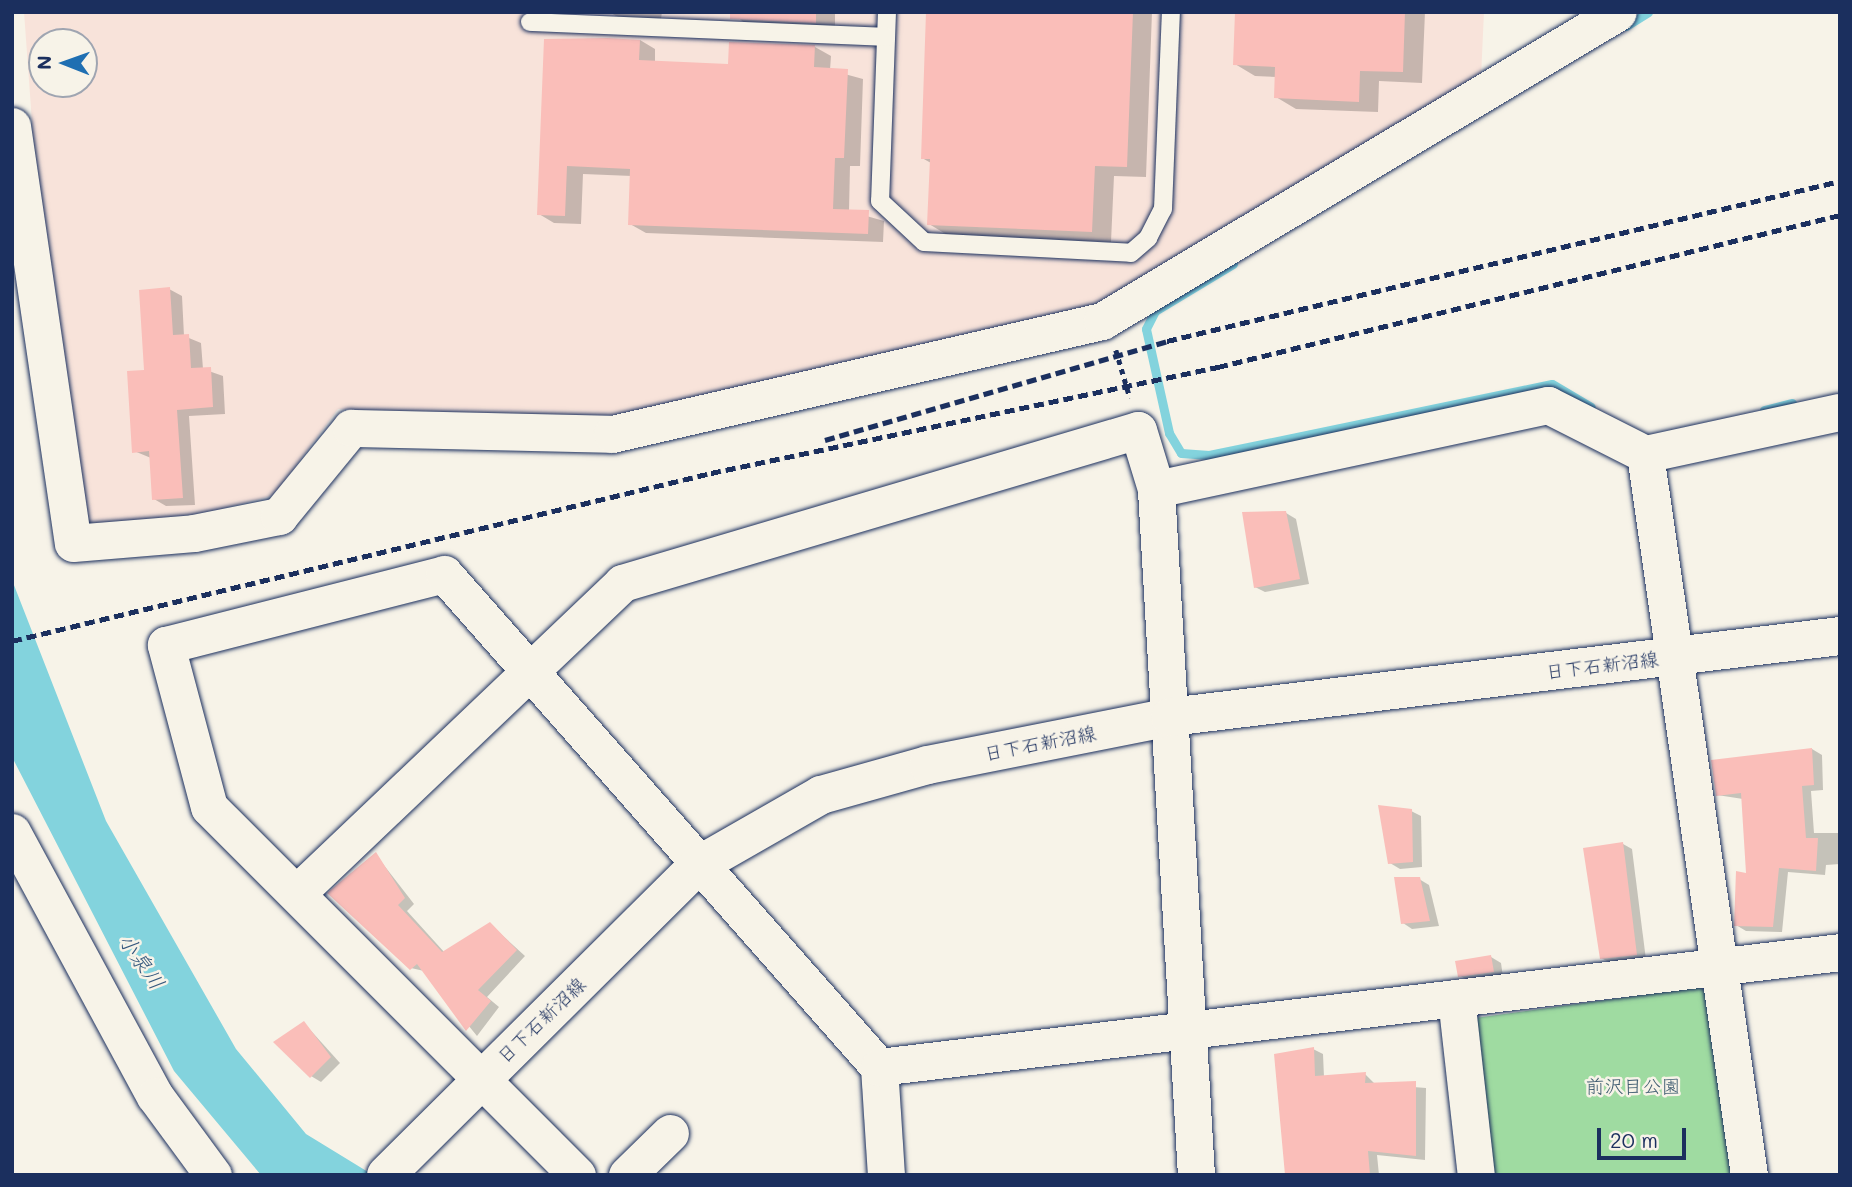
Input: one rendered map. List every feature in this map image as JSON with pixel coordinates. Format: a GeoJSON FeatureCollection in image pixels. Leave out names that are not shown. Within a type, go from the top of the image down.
{"type":"FeatureCollection","features":[{"type":"Feature","properties":{"kind":"main road","name":"日下石新沼線"},"geometry":{"type":"LineString","coordinates":[[394,1166],[697,866],[821,795],[928,765],[1170,718],[1840,636]]}},
{"type":"Feature","properties":{"kind":"street"},"geometry":{"type":"LineString","coordinates":[[12,125],[73,543],[194,533],[279,516],[351,428],[612,434],[1102,321],[1609,15]]}},
{"type":"Feature","properties":{"kind":"street"},"geometry":{"type":"LineString","coordinates":[[1156,489],[1548,405],[1645,454],[1840,412]]}},
{"type":"Feature","properties":{"kind":"street"},"geometry":{"type":"LineString","coordinates":[[298,892],[527,667],[622,583],[1138,430],[1156,489],[1196,1175]]}},
{"type":"Feature","properties":{"kind":"street"},"geometry":{"type":"LineString","coordinates":[[1645,454],[1749,1175]]}},
{"type":"Feature","properties":{"kind":"street"},"geometry":{"type":"LineString","coordinates":[[577,1175],[298,892],[209,807],[166,645],[444,574],[697,866],[879,1068],[886,1175]]}},
{"type":"Feature","properties":{"kind":"street"},"geometry":{"type":"LineString","coordinates":[[12,832],[155,1096],[213,1175]]}},
{"type":"Feature","properties":{"kind":"street"},"geometry":{"type":"LineString","coordinates":[[879,1068],[1840,952]]}},
{"type":"Feature","properties":{"kind":"street"},"geometry":{"type":"LineString","coordinates":[[1457,998],[1476,1175]]}},
{"type":"Feature","properties":{"kind":"street"},"geometry":{"type":"LineString","coordinates":[[627,1175],[670,1133]]}},
{"type":"Feature","properties":{"kind":"lane"},"geometry":{"type":"LineString","coordinates":[[887,12],[880,201],[924,242],[1130,253],[1148,238],[1163,209],[1171,12]]}},
{"type":"Feature","properties":{"kind":"lane"},"geometry":{"type":"LineString","coordinates":[[530,22],[663,20],[886,37]]}},
{"type":"Feature","properties":{"kind":"path"},"geometry":{"type":"LineString","coordinates":[[1102,321],[1138,430]]}},
{"type":"Feature","properties":{"kind":"shaded area"},"geometry":{"type":"Polygon","coordinates":[[[24,12],[1484,12],[1481,77],[1086,310],[611,417],[563,423],[338,409],[274,495],[181,520],[86,524],[39,218],[30,98],[98,98],[98,28],[28,28],[28,67],[24,12]]]}},
{"type":"Feature","properties":{"kind":"green space","name":"前沢目公園"},"geometry":{"type":"Polygon","coordinates":[[[1700,987],[1710,995],[1736,1175],[1487,1175],[1475,1018],[1700,987]]]}},
{"type":"Feature","properties":{"kind":"water","name":"小泉川"},"geometry":{"type":"Polygon","coordinates":[[[12,580],[106,821],[236,1049],[306,1134],[373,1175],[261,1175],[174,1071],[12,757],[12,580]]]}},
{"type":"Feature","properties":{"kind":"building"},"geometry":{"type":"Polygon","coordinates":[[[730,12],[816,12],[816,23],[730,19],[730,12]]]}},
{"type":"Feature","properties":{"kind":"building"},"geometry":{"type":"Polygon","coordinates":[[[926,12],[1133,12],[1127,167],[1095,166],[1092,232],[927,225],[930,159],[921,159],[926,12]]]}},
{"type":"Feature","properties":{"kind":"building"},"geometry":{"type":"Polygon","coordinates":[[[1235,12],[1405,12],[1403,72],[1360,71],[1359,102],[1274,98],[1275,67],[1233,65],[1235,12]]]}},
{"type":"Feature","properties":{"kind":"building"},"geometry":{"type":"Polygon","coordinates":[[[544,39],[640,40],[639,60],[728,64],[729,42],[815,45],[814,67],[848,69],[844,158],[835,158],[833,209],[869,210],[868,234],[628,225],[630,169],[567,166],[565,216],[537,215],[544,39]]]}},
{"type":"Feature","properties":{"kind":"building"},"geometry":{"type":"Polygon","coordinates":[[[170,287],[173,335],[189,334],[191,368],[211,367],[213,407],[177,410],[183,498],[152,500],[149,451],[132,453],[127,371],[144,370],[139,290],[170,287]]]}},
{"type":"Feature","properties":{"kind":"building"},"geometry":{"type":"Polygon","coordinates":[[[1286,511],[1300,579],[1254,588],[1242,512],[1286,511]]]}},
{"type":"Feature","properties":{"kind":"building"},"geometry":{"type":"Polygon","coordinates":[[[1812,748],[1814,785],[1802,786],[1806,838],[1818,838],[1816,871],[1779,868],[1773,927],[1734,926],[1736,871],[1746,873],[1741,793],[1716,796],[1711,760],[1812,748]]]}},
{"type":"Feature","properties":{"kind":"building"},"geometry":{"type":"Polygon","coordinates":[[[1378,805],[1412,809],[1413,862],[1388,864],[1378,805]]]}},
{"type":"Feature","properties":{"kind":"building"},"geometry":{"type":"Polygon","coordinates":[[[1623,842],[1637,955],[1600,959],[1583,848],[1623,842]]]}},
{"type":"Feature","properties":{"kind":"building"},"geometry":{"type":"Polygon","coordinates":[[[376,852],[405,898],[398,905],[442,952],[490,922],[517,950],[478,990],[491,1001],[466,1031],[417,964],[410,970],[327,893],[376,852]]]}},
{"type":"Feature","properties":{"kind":"building"},"geometry":{"type":"Polygon","coordinates":[[[1394,877],[1420,877],[1430,921],[1401,924],[1394,877]]]}},
{"type":"Feature","properties":{"kind":"building"},"geometry":{"type":"Polygon","coordinates":[[[1491,955],[1494,972],[1458,977],[1455,961],[1491,955]]]}},
{"type":"Feature","properties":{"kind":"building"},"geometry":{"type":"Polygon","coordinates":[[[304,1021],[331,1057],[310,1078],[273,1042],[304,1021]]]}},
{"type":"Feature","properties":{"kind":"building"},"geometry":{"type":"Polygon","coordinates":[[[1314,1047],[1315,1076],[1366,1072],[1365,1083],[1416,1081],[1416,1156],[1368,1151],[1370,1175],[1285,1175],[1274,1054],[1314,1047]]]}},
{"type":"Feature","properties":{"kind":"waterway"},"geometry":{"type":"LineString","coordinates":[[1626,26],[1648,12]]}},
{"type":"Feature","properties":{"kind":"waterway"},"geometry":{"type":"LineString","coordinates":[[1233,264],[1155,311],[1146,329],[1169,433],[1181,453],[1209,455],[1552,384],[1591,407]]}},
{"type":"Feature","properties":{"kind":"waterway"},"geometry":{"type":"LineString","coordinates":[[1764,410],[1792,403]]}},
{"type":"Feature","properties":{"kind":"railway"},"geometry":{"type":"LineString","coordinates":[[825,440],[1167,341],[1840,181]]}},
{"type":"Feature","properties":{"kind":"railway"},"geometry":{"type":"LineString","coordinates":[[12,641],[711,473],[1218,367],[1840,215]]}}]}
